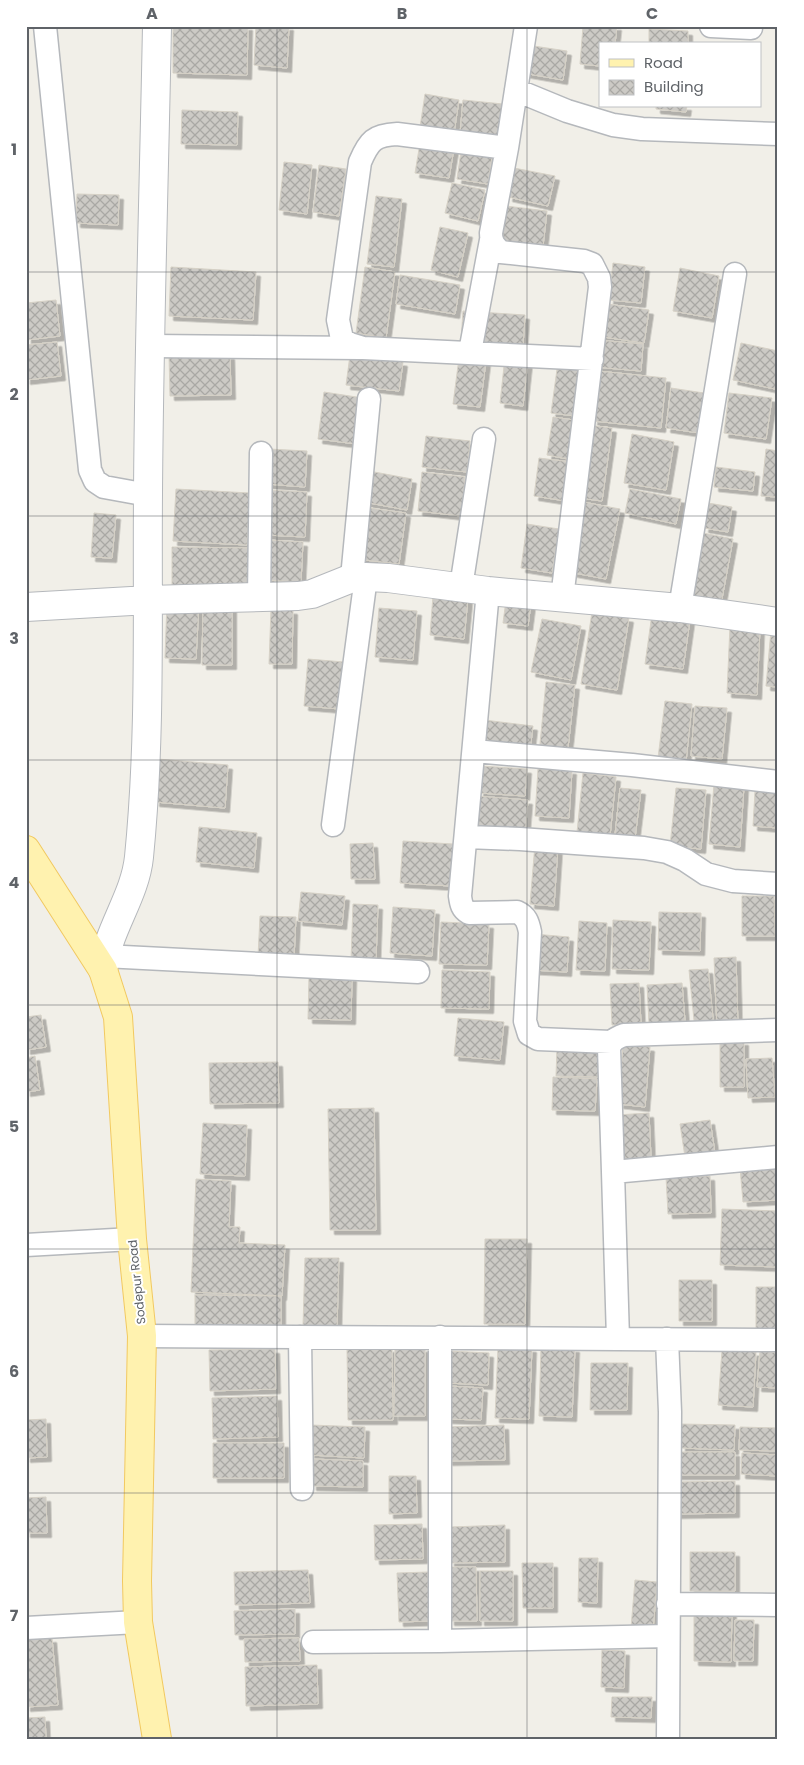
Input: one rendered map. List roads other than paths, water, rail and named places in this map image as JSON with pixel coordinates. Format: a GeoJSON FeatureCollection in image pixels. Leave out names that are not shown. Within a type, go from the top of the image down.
{"type":"FeatureCollection","features":[{"type":"Feature","properties":{"kind":"main road","name":"Sodepur Road"},"geometry":{"type":"LineString","coordinates":[[26,850],[104,963],[118,1017],[132,1239],[142,1336],[137,1571],[138,1622],[157,1739]]}},
{"type":"Feature","properties":{"kind":"street"},"geometry":{"type":"LineString","coordinates":[[44,26],[90,470],[95,481],[104,487],[148,495]]}},
{"type":"Feature","properties":{"kind":"street"},"geometry":{"type":"LineString","coordinates":[[158,26],[148,495],[149,600],[143,806],[139,861],[129,896],[104,963],[418,972]]}},
{"type":"Feature","properties":{"kind":"street"},"geometry":{"type":"LineString","coordinates":[[470,352],[507,148],[526,26]]}},
{"type":"Feature","properties":{"kind":"street"},"geometry":{"type":"LineString","coordinates":[[711,26],[751,28]]}},
{"type":"Feature","properties":{"kind":"street"},"geometry":{"type":"LineString","coordinates":[[516,90],[567,111],[613,125],[642,129],[778,134]]}},
{"type":"Feature","properties":{"kind":"street"},"geometry":{"type":"LineString","coordinates":[[363,348],[342,339],[338,320],[360,162],[367,146],[373,139],[397,134],[507,148]]}},
{"type":"Feature","properties":{"kind":"street"},"geometry":{"type":"LineString","coordinates":[[491,240],[501,252],[584,261],[592,264],[599,278],[600,287],[592,359],[562,598]]}},
{"type":"Feature","properties":{"kind":"street"},"geometry":{"type":"LineString","coordinates":[[680,608],[735,274]]}},
{"type":"Feature","properties":{"kind":"street"},"geometry":{"type":"LineString","coordinates":[[151,346],[363,348],[592,359]]}},
{"type":"Feature","properties":{"kind":"street"},"geometry":{"type":"LineString","coordinates":[[333,825],[359,578],[370,399]]}},
{"type":"Feature","properties":{"kind":"street"},"geometry":{"type":"LineString","coordinates":[[461,587],[484,439]]}},
{"type":"Feature","properties":{"kind":"street"},"geometry":{"type":"LineString","coordinates":[[259,597],[261,453]]}},
{"type":"Feature","properties":{"kind":"street"},"geometry":{"type":"LineString","coordinates":[[26,607],[149,600],[298,596],[312,594],[359,578],[388,578],[488,591],[680,608],[778,622]]}},
{"type":"Feature","properties":{"kind":"street"},"geometry":{"type":"LineString","coordinates":[[488,591],[460,896],[464,910],[469,913],[517,912],[523,914],[528,922],[530,932],[524,1021],[529,1034],[538,1039],[611,1042]]}},
{"type":"Feature","properties":{"kind":"street"},"geometry":{"type":"LineString","coordinates":[[474,751],[632,765],[778,782]]}},
{"type":"Feature","properties":{"kind":"street"},"geometry":{"type":"LineString","coordinates":[[466,837],[644,848],[667,852],[685,860],[706,874],[733,881],[778,884]]}},
{"type":"Feature","properties":{"kind":"street"},"geometry":{"type":"LineString","coordinates":[[618,1339],[608,1048],[611,1042],[624,1035],[778,1030]]}},
{"type":"Feature","properties":{"kind":"street"},"geometry":{"type":"LineString","coordinates":[[613,1172],[778,1158]]}},
{"type":"Feature","properties":{"kind":"street"},"geometry":{"type":"LineString","coordinates":[[26,1245],[132,1239]]}},
{"type":"Feature","properties":{"kind":"street"},"geometry":{"type":"LineString","coordinates":[[142,1336],[778,1340]]}},
{"type":"Feature","properties":{"kind":"street"},"geometry":{"type":"LineString","coordinates":[[300,1337],[302,1489]]}},
{"type":"Feature","properties":{"kind":"street"},"geometry":{"type":"LineString","coordinates":[[440,1338],[440,1642]]}},
{"type":"Feature","properties":{"kind":"street"},"geometry":{"type":"LineString","coordinates":[[667,1339],[670,1412],[668,1739]]}},
{"type":"Feature","properties":{"kind":"street"},"geometry":{"type":"LineString","coordinates":[[668,1604],[778,1605]]}},
{"type":"Feature","properties":{"kind":"street"},"geometry":{"type":"LineString","coordinates":[[26,1628],[138,1622]]}},
{"type":"Feature","properties":{"kind":"street"},"geometry":{"type":"LineString","coordinates":[[313,1642],[440,1642],[668,1636]]}}]}
